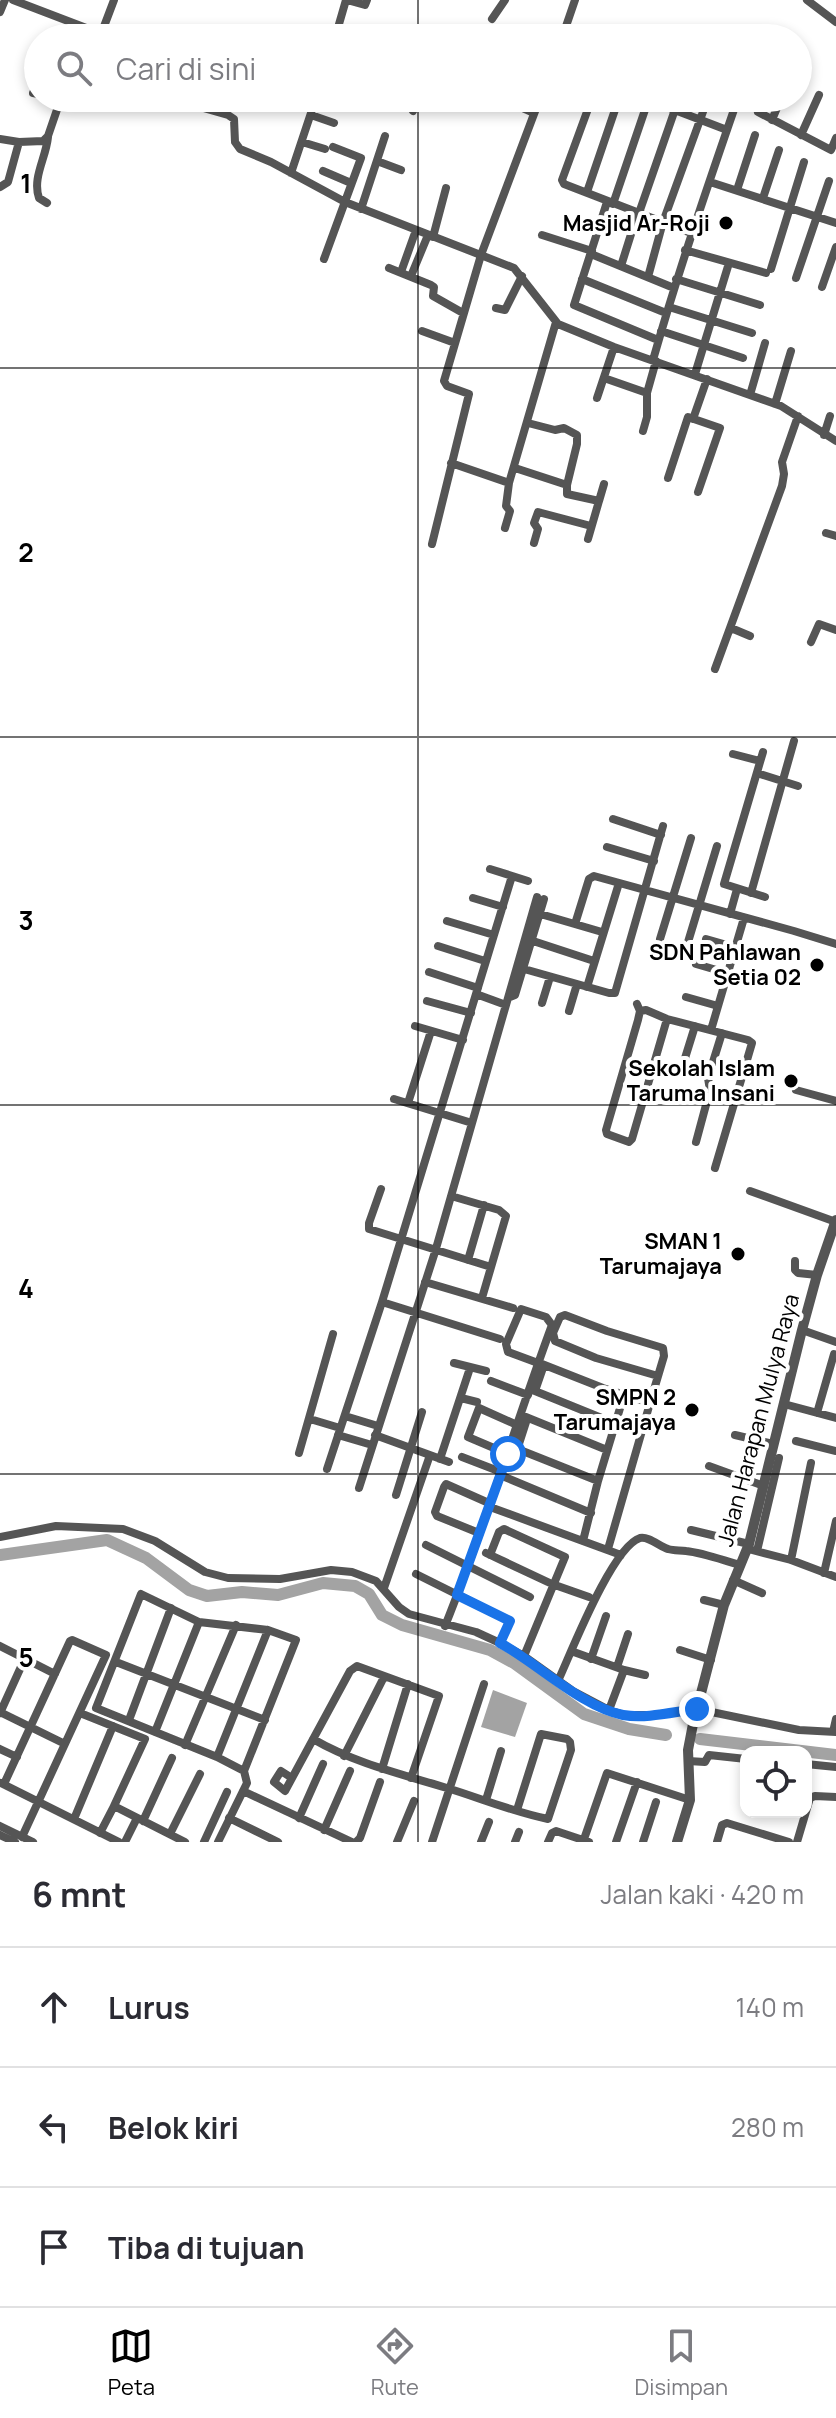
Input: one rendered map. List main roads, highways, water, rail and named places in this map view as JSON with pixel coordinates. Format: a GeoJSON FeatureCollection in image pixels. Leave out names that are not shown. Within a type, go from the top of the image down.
{"type":"FeatureCollection","features":[{"type":"Feature","properties":{"kind":"waterway"},"geometry":{"type":"LineString","coordinates":[[0,1555],[107,1540],[146,1558],[189,1590],[207,1596],[242,1592],[278,1595],[323,1583],[355,1586],[369,1594],[382,1615],[402,1625],[490,1650],[514,1663],[584,1714],[629,1729],[666,1735]]}},
{"type":"Feature","properties":{"kind":"waterway"},"geometry":{"type":"LineString","coordinates":[[700,1739],[836,1755]]}},
{"type":"Feature","properties":{"kind":"place","name":"Masjid Ar-Roji"},"geometry":{"type":"Point","coordinates":[726,223]}},
{"type":"Feature","properties":{"kind":"place","name":"SDN Pahlawan Setia 02"},"geometry":{"type":"Point","coordinates":[817,965]}},
{"type":"Feature","properties":{"kind":"place","name":"Sekolah Islam Taruma Insani"},"geometry":{"type":"Point","coordinates":[791,1081]}},
{"type":"Feature","properties":{"kind":"place","name":"SMAN 1 Tarumajaya"},"geometry":{"type":"Point","coordinates":[738,1254]}},
{"type":"Feature","properties":{"kind":"place","name":"SMPN 2 Tarumajaya"},"geometry":{"type":"Point","coordinates":[692,1410]}}]}
